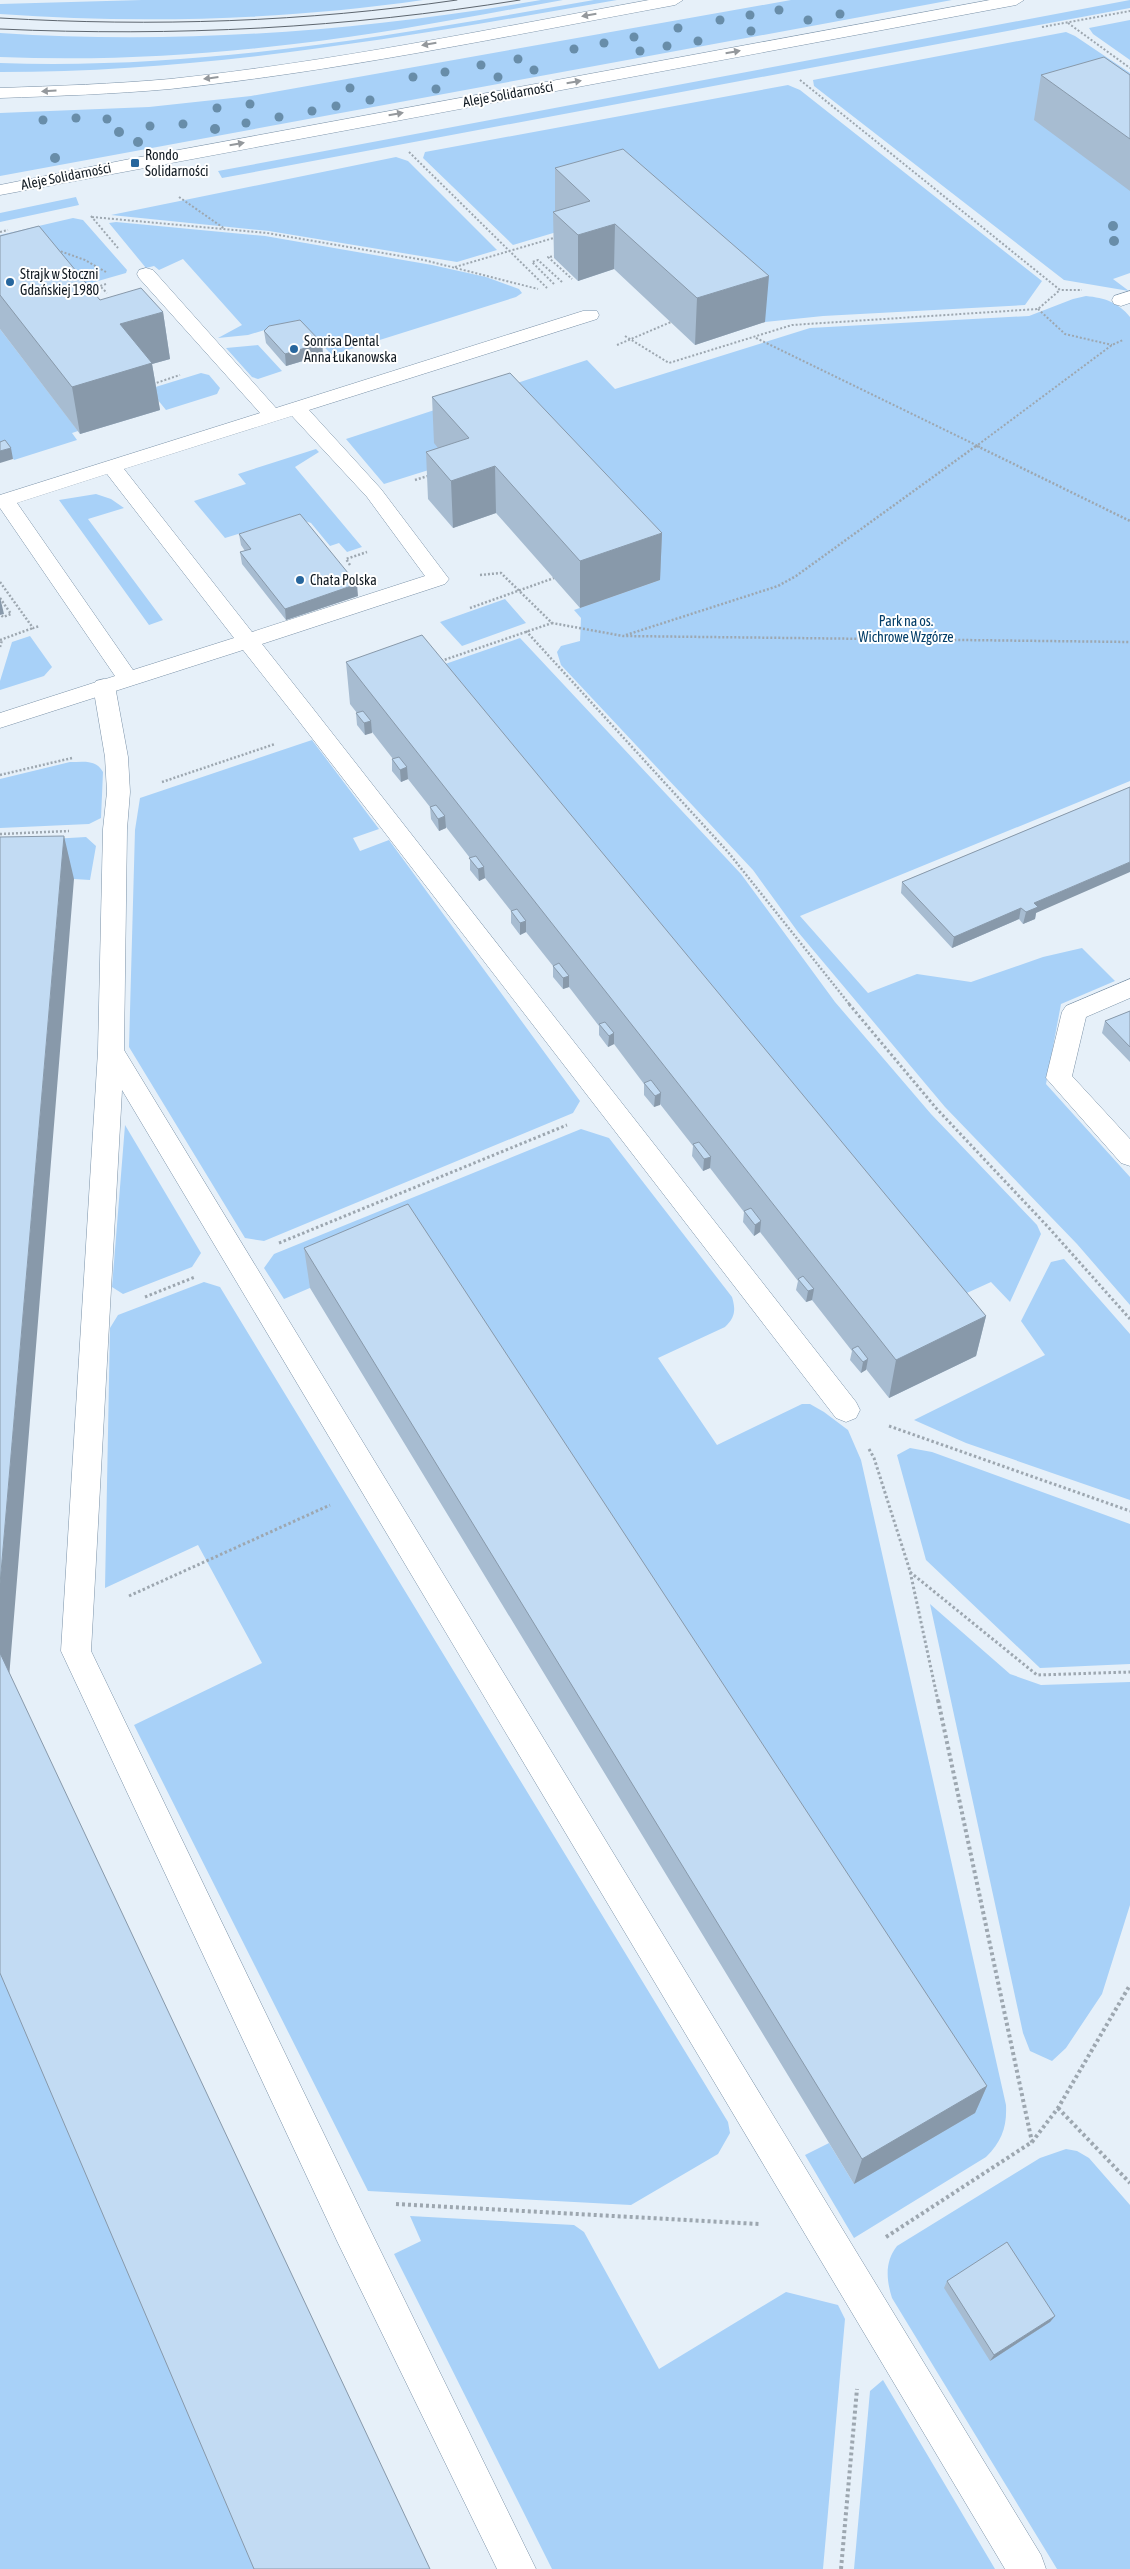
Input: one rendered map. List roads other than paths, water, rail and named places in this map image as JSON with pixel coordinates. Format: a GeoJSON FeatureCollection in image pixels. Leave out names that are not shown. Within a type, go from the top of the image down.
{"type":"FeatureCollection","features":[{"type":"Feature","properties":{"kind":"street"},"geometry":{"type":"LineString","coordinates":[[0,93],[168,84],[259,72],[675,0]]}},
{"type":"Feature","properties":{"kind":"street","name":"Aleje Solidarności"},"geometry":{"type":"LineString","coordinates":[[0,190],[135,162],[1016,0]]}},
{"type":"Feature","properties":{"kind":"street"},"geometry":{"type":"LineString","coordinates":[[146,274],[273,416]]}},
{"type":"Feature","properties":{"kind":"street"},"geometry":{"type":"LineString","coordinates":[[517,2569],[350,2228],[76,1651],[111,1051],[115,829],[120,796],[116,683],[5,500],[590,315]]}},
{"type":"Feature","properties":{"kind":"street"},"geometry":{"type":"LineString","coordinates":[[0,721],[438,579],[374,493],[297,409]]}},
{"type":"Feature","properties":{"kind":"street"},"geometry":{"type":"LineString","coordinates":[[111,466],[846,1410]]}},
{"type":"Feature","properties":{"kind":"street"},"geometry":{"type":"LineString","coordinates":[[1130,988],[1075,1012],[1059,1078],[1130,1156]]}},
{"type":"Feature","properties":{"kind":"street"},"geometry":{"type":"LineString","coordinates":[[111,1051],[1027,2569]]}},
{"type":"Feature","properties":{"kind":"tram line"},"geometry":{"type":"LineString","coordinates":[[0,18],[115,22],[229,21],[343,13],[457,0]]}},
{"type":"Feature","properties":{"kind":"tram line"},"geometry":{"type":"LineString","coordinates":[[0,29],[131,32],[261,28],[325,24],[455,10],[520,0]]}},
{"type":"Feature","properties":{"kind":"place","name":"Rondo Solidarności"},"geometry":{"type":"Point","coordinates":[135,163]}},
{"type":"Feature","properties":{"kind":"place","name":"Strajk w Stoczni Gdańskiej 1980"},"geometry":{"type":"Point","coordinates":[10,282]}},
{"type":"Feature","properties":{"kind":"place","name":"Sonrisa Dental Anna Łukanowska"},"geometry":{"type":"Point","coordinates":[294,349]}},
{"type":"Feature","properties":{"kind":"place","name":"Chata Polska"},"geometry":{"type":"Point","coordinates":[300,580]}},
{"type":"Feature","properties":{"kind":"park label","name":"Park na os. Wichrowe Wzgórze"},"geometry":{"type":"Point","coordinates":[906,630]}}]}
